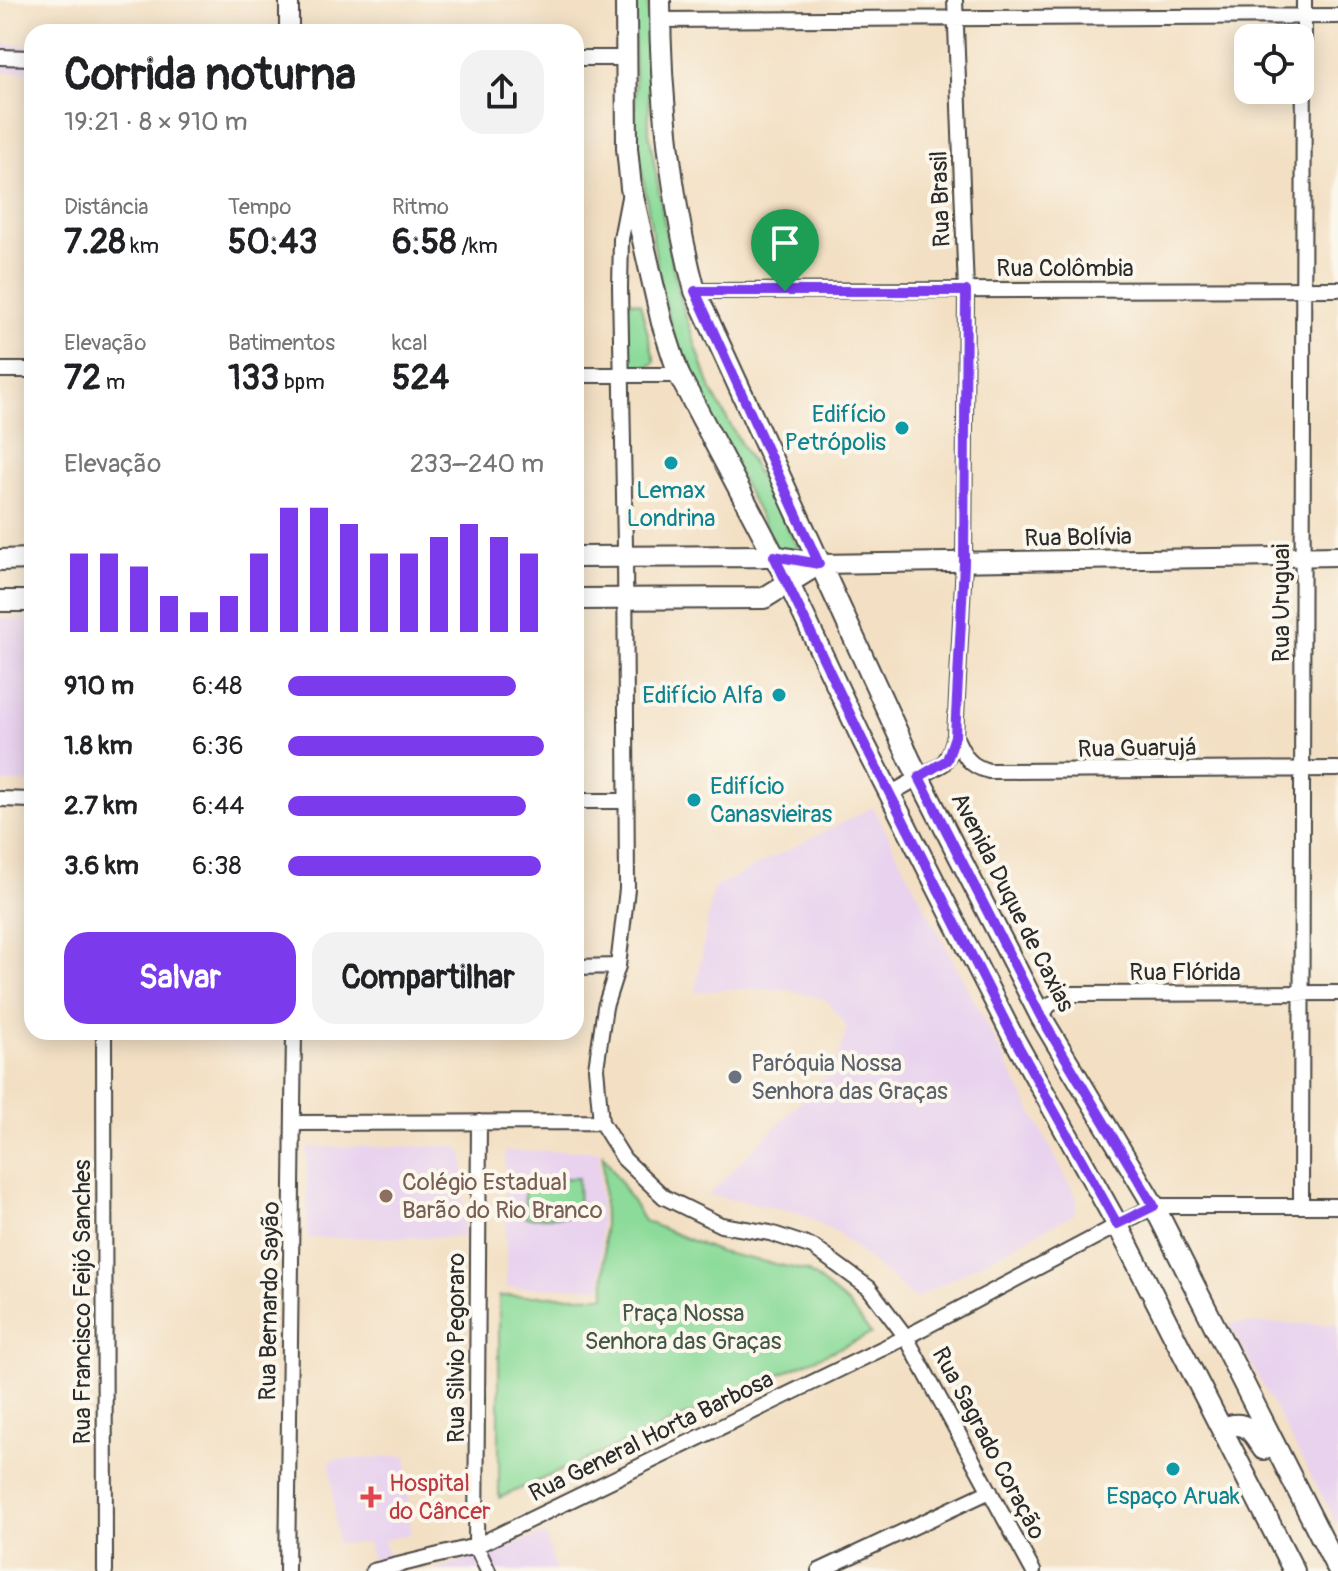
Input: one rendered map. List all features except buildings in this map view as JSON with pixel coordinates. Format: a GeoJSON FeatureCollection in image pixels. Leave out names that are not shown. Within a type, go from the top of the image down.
{"type":"FeatureCollection","features":[{"type":"Feature","properties":{"kind":"main road"},"geometry":{"type":"LineString","coordinates":[[626,0],[624,58],[631,188],[659,309],[679,375],[789,584],[890,794],[1012,1035],[1117,1224],[1294,1571]]}},
{"type":"Feature","properties":{"kind":"main road","name":"Avenida Duque de Caxias"},"geometry":{"type":"LineString","coordinates":[[660,10],[660,58],[682,242],[695,291],[919,777],[1041,1017],[1154,1206],[1338,1570]]}},
{"type":"Feature","properties":{"kind":"main road"},"geometry":{"type":"LineString","coordinates":[[584,557],[774,556],[819,564]]}},
{"type":"Feature","properties":{"kind":"main road"},"geometry":{"type":"LineString","coordinates":[[0,560],[24,559]]}},
{"type":"Feature","properties":{"kind":"main road"},"geometry":{"type":"LineString","coordinates":[[584,599],[764,598],[819,564]]}},
{"type":"Feature","properties":{"kind":"main road"},"geometry":{"type":"LineString","coordinates":[[0,601],[24,601]]}},
{"type":"Feature","properties":{"kind":"main road"},"geometry":{"type":"LineString","coordinates":[[1000,1010],[1012,996],[1030,995]]}},
{"type":"Feature","properties":{"kind":"main road"},"geometry":{"type":"LineString","coordinates":[[1012,1035],[1030,1032],[1041,1017]]}},
{"type":"Feature","properties":{"kind":"main road"},"geometry":{"type":"LineString","coordinates":[[1222,1429],[1231,1424],[1250,1428],[1273,1466],[1306,1507]]}},
{"type":"Feature","properties":{"kind":"street"},"geometry":{"type":"LineString","coordinates":[[289,0],[289,24]]}},
{"type":"Feature","properties":{"kind":"street","name":"Rua Brasil"},"geometry":{"type":"LineString","coordinates":[[955,0],[966,291],[964,563],[955,736]]}},
{"type":"Feature","properties":{"kind":"street","name":"Rua Uruguai"},"geometry":{"type":"LineString","coordinates":[[1301,1206],[1304,0]]}},
{"type":"Feature","properties":{"kind":"street"},"geometry":{"type":"LineString","coordinates":[[660,10],[955,17],[1338,16]]}},
{"type":"Feature","properties":{"kind":"street"},"geometry":{"type":"LineString","coordinates":[[0,57],[24,58]]}},
{"type":"Feature","properties":{"kind":"street"},"geometry":{"type":"LineString","coordinates":[[584,58],[624,58]]}},
{"type":"Feature","properties":{"kind":"street"},"geometry":{"type":"LineString","coordinates":[[294,1123],[601,1122],[596,1068],[605,1007],[618,966],[627,889],[621,239],[631,188]]}},
{"type":"Feature","properties":{"kind":"street","name":"Rua Colômbia"},"geometry":{"type":"LineString","coordinates":[[695,291],[1338,289]]}},
{"type":"Feature","properties":{"kind":"street"},"geometry":{"type":"LineString","coordinates":[[0,370],[24,370]]}},
{"type":"Feature","properties":{"kind":"street"},"geometry":{"type":"LineString","coordinates":[[584,375],[679,375]]}},
{"type":"Feature","properties":{"kind":"street","name":"Rua Bolívia"},"geometry":{"type":"LineString","coordinates":[[819,564],[1338,556]]}},
{"type":"Feature","properties":{"kind":"street"},"geometry":{"type":"LineString","coordinates":[[890,794],[947,760],[955,736]]}},
{"type":"Feature","properties":{"kind":"street","name":"Rua Guarujá"},"geometry":{"type":"LineString","coordinates":[[955,736],[967,761],[975,768],[989,771],[1338,769]]}},
{"type":"Feature","properties":{"kind":"street"},"geometry":{"type":"LineString","coordinates":[[0,799],[24,800]]}},
{"type":"Feature","properties":{"kind":"street"},"geometry":{"type":"LineString","coordinates":[[584,801],[626,801]]}},
{"type":"Feature","properties":{"kind":"street"},"geometry":{"type":"LineString","coordinates":[[584,967],[618,966]]}},
{"type":"Feature","properties":{"kind":"street","name":"Rua Flórida"},"geometry":{"type":"LineString","coordinates":[[1041,1017],[1049,1005],[1070,994],[1338,993]]}},
{"type":"Feature","properties":{"kind":"street","name":"Rua Francisco Feijó Sanches"},"geometry":{"type":"LineString","coordinates":[[104,1040],[105,1571]]}},
{"type":"Feature","properties":{"kind":"street","name":"Rua Bernardo Sayão"},"geometry":{"type":"LineString","coordinates":[[287,1571],[294,1040]]}},
{"type":"Feature","properties":{"kind":"street","name":"Rua Silvio Pegoraro"},"geometry":{"type":"LineString","coordinates":[[479,1122],[476,1546],[488,1571]]}},
{"type":"Feature","properties":{"kind":"street","name":"Rua Sagrado Coração"},"geometry":{"type":"LineString","coordinates":[[601,1122],[624,1159],[664,1197],[721,1225],[770,1233],[813,1247],[869,1288],[906,1337],[1033,1571]]}},
{"type":"Feature","properties":{"kind":"street"},"geometry":{"type":"LineString","coordinates":[[1154,1206],[1338,1206]]}},
{"type":"Feature","properties":{"kind":"street","name":"Rua General Horta Barbosa"},"geometry":{"type":"LineString","coordinates":[[373,1571],[476,1546],[906,1337],[1154,1206]]}},
{"type":"Feature","properties":{"kind":"street"},"geometry":{"type":"LineString","coordinates":[[819,1571],[990,1491]]}},
{"type":"Feature","properties":{"kind":"shaded area"},"geometry":{"type":"Polygon","coordinates":[[[0,44],[24,45],[24,72],[0,72],[0,44]]]}},
{"type":"Feature","properties":{"kind":"shaded area"},"geometry":{"type":"Polygon","coordinates":[[[0,618],[24,619],[24,782],[0,782],[0,618]]]}},
{"type":"Feature","properties":{"kind":"shaded area"},"geometry":{"type":"Polygon","coordinates":[[[873,807],[1077,1199],[1075,1213],[915,1299],[837,1233],[797,1212],[708,1195],[824,1078],[840,1054],[847,1027],[825,999],[787,990],[725,989],[695,993],[713,888],[873,807]]]}},
{"type":"Feature","properties":{"kind":"shaded area","name":"Colégio Estadual Barão do Rio Branco"},"geometry":{"type":"Polygon","coordinates":[[[456,1146],[464,1154],[464,1237],[307,1238],[307,1147],[456,1146]]]}},
{"type":"Feature","properties":{"kind":"shaded area","name":"Colégio Estadual Barão do Rio Branco"},"geometry":{"type":"Polygon","coordinates":[[[505,1151],[599,1151],[602,1287],[506,1288],[505,1151]]]}},
{"type":"Feature","properties":{"kind":"shaded area"},"geometry":{"type":"Polygon","coordinates":[[[1229,1323],[1338,1324],[1338,1526],[1229,1323]]]}},
{"type":"Feature","properties":{"kind":"shaded area","name":"Hospital do Câncer"},"geometry":{"type":"Polygon","coordinates":[[[407,1456],[410,1534],[384,1540],[392,1571],[374,1571],[368,1543],[337,1544],[330,1460],[407,1456]]]}},
{"type":"Feature","properties":{"kind":"shaded area","name":"Hospital do Câncer"},"geometry":{"type":"Polygon","coordinates":[[[545,1534],[556,1571],[431,1571],[545,1534]]]}},
{"type":"Feature","properties":{"kind":"green space"},"geometry":{"type":"Polygon","coordinates":[[[634,0],[648,0],[649,132],[669,251],[683,308],[711,390],[802,554],[777,550],[679,356],[661,288],[635,130],[634,0]]]}},
{"type":"Feature","properties":{"kind":"green space"},"geometry":{"type":"Polygon","coordinates":[[[630,301],[640,303],[655,362],[646,367],[629,363],[626,306],[630,301]]]}},
{"type":"Feature","properties":{"kind":"green space","name":"Praça Nossa Senhora das Graças"},"geometry":{"type":"Polygon","coordinates":[[[603,1154],[644,1221],[719,1252],[807,1271],[847,1303],[871,1334],[499,1498],[499,1296],[605,1296],[603,1154]]]}},
{"type":"Feature","properties":{"kind":"green space"},"geometry":{"type":"Polygon","coordinates":[[[578,1178],[579,1216],[525,1218],[524,1179],[578,1178]]]}},
{"type":"Feature","properties":{"kind":"place","name":"Edifício Petrópolis"},"geometry":{"type":"Point","coordinates":[902,428]}},
{"type":"Feature","properties":{"kind":"place","name":"Lemax Londrina"},"geometry":{"type":"Point","coordinates":[671,463]}},
{"type":"Feature","properties":{"kind":"place","name":"Edifício Alfa"},"geometry":{"type":"Point","coordinates":[779,695]}},
{"type":"Feature","properties":{"kind":"place","name":"Edifício Canasvieiras"},"geometry":{"type":"Point","coordinates":[694,800]}},
{"type":"Feature","properties":{"kind":"place","name":"Paróquia Nossa Senhora das Graças"},"geometry":{"type":"Point","coordinates":[735,1077]}},
{"type":"Feature","properties":{"kind":"place","name":"Colégio Estadual Barão do Rio Branco"},"geometry":{"type":"Point","coordinates":[386,1196]}},
{"type":"Feature","properties":{"kind":"place","name":"Espaço Aruak"},"geometry":{"type":"Point","coordinates":[1173,1469]}},
{"type":"Feature","properties":{"kind":"place","name":"Hospital do Câncer"},"geometry":{"type":"Point","coordinates":[371,1497]}},
{"type":"Feature","properties":{"kind":"route"},"geometry":{"type":"LineString","coordinates":[[695,291],[785,291],[966,291],[964,563],[955,736],[947,760],[919,777],[1041,1017],[1154,1206],[1117,1224],[1012,1035],[862,739],[774,556],[819,564],[695,291]]}}]}
